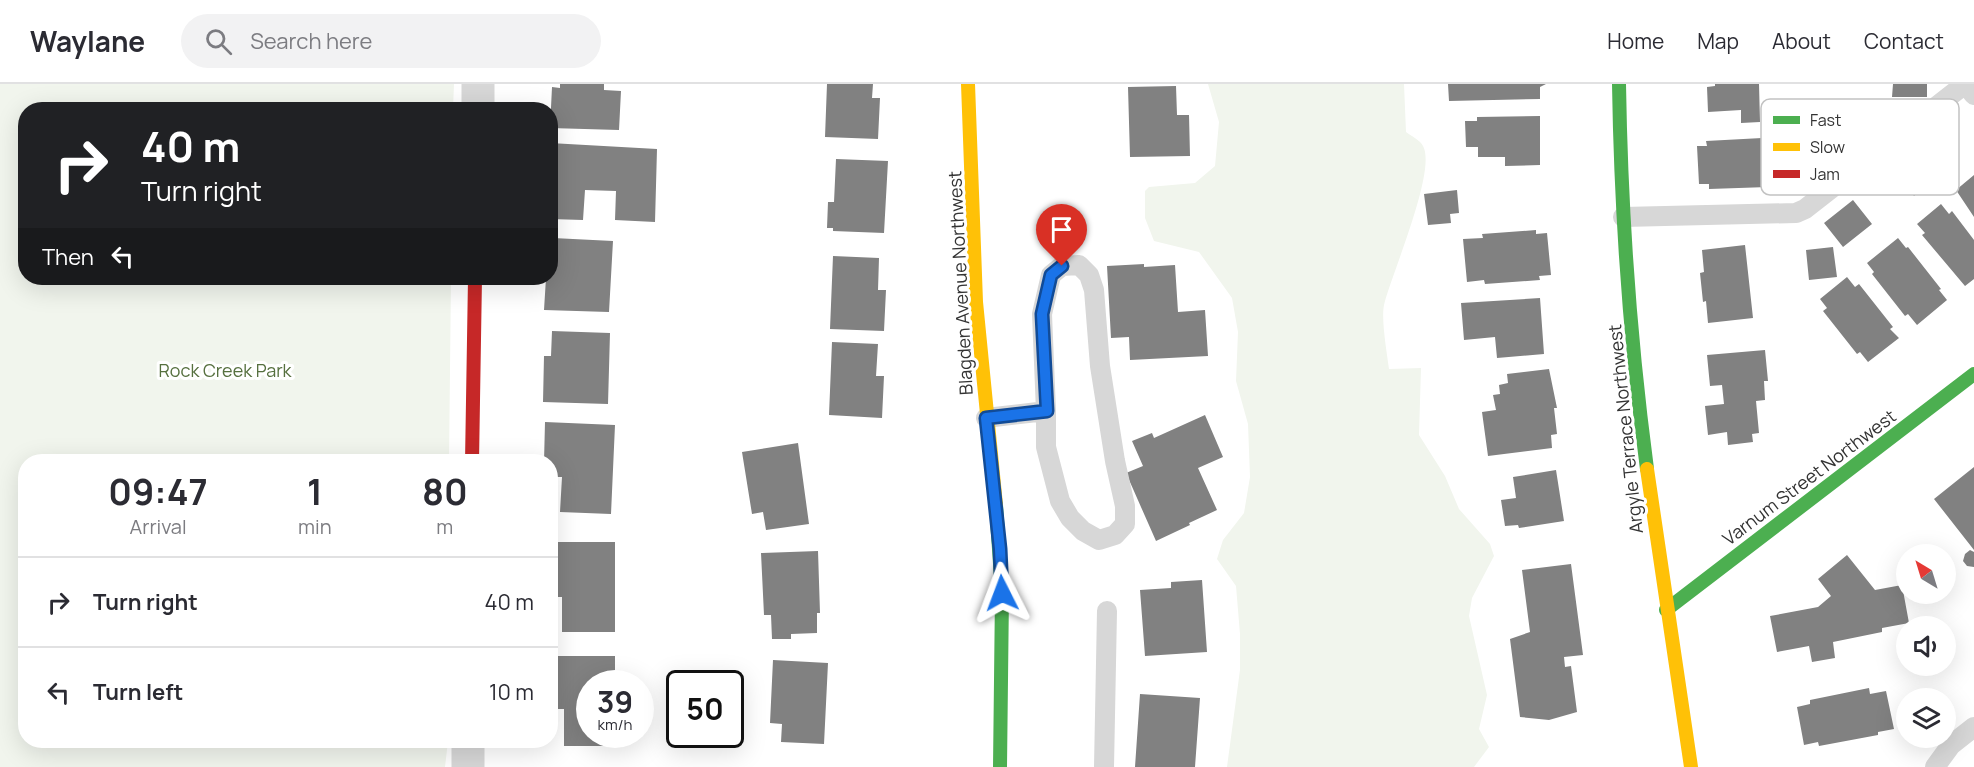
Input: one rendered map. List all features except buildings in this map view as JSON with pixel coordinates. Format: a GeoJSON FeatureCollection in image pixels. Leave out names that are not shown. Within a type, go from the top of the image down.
{"type":"FeatureCollection","features":[{"type":"Feature","properties":{"kind":"street"},"geometry":{"type":"LineString","coordinates":[[478,84],[478,102]]}},
{"type":"Feature","properties":{"kind":"street","name":"Blagden Avenue Northwest"},"geometry":{"type":"LineString","coordinates":[[968,84],[974,256],[986,418],[1000,549],[1002,593],[1000,767]]}},
{"type":"Feature","properties":{"kind":"street","name":"Argyle Terrace Northwest"},"geometry":{"type":"LineString","coordinates":[[1619,84],[1623,217],[1638,412],[1691,767]]}},
{"type":"Feature","properties":{"kind":"street"},"geometry":{"type":"LineString","coordinates":[[472,454],[475,285]]}},
{"type":"Feature","properties":{"kind":"street","name":"Varnum Street Northwest"},"geometry":{"type":"LineString","coordinates":[[1666,610],[1974,374]]}},
{"type":"Feature","properties":{"kind":"street"},"geometry":{"type":"LineString","coordinates":[[468,748],[468,767]]}},
{"type":"Feature","properties":{"kind":"lane"},"geometry":{"type":"LineString","coordinates":[[1946,99],[1965,84],[1974,95]]}},
{"type":"Feature","properties":{"kind":"lane"},"geometry":{"type":"LineString","coordinates":[[1623,217],[1796,213],[1823,195]]}},
{"type":"Feature","properties":{"kind":"lane"},"geometry":{"type":"LineString","coordinates":[[1079,265],[1089,275],[1094,290],[1100,366],[1114,461],[1125,506],[1125,524],[1115,535],[1099,540],[1083,531],[1070,518],[1060,501],[1046,447],[1047,411],[1042,314],[1046,295],[1051,275],[1062,266],[1079,265]]}},
{"type":"Feature","properties":{"kind":"lane"},"geometry":{"type":"LineString","coordinates":[[986,418],[1047,411]]}},
{"type":"Feature","properties":{"kind":"lane"},"geometry":{"type":"LineString","coordinates":[[1104,767],[1107,611]]}},
{"type":"Feature","properties":{"kind":"lane"},"geometry":{"type":"LineString","coordinates":[[1935,767],[1951,745],[1974,727]]}},
{"type":"Feature","properties":{"kind":"green space","name":"Rock Creek Park"},"geometry":{"type":"Polygon","coordinates":[[[0,84],[454,84],[453,102],[18,102],[18,285],[451,285],[449,454],[18,454],[18,748],[447,748],[445,767],[0,767],[0,84]]]}},
{"type":"Feature","properties":{"kind":"green space"},"geometry":{"type":"Polygon","coordinates":[[[1208,84],[1404,84],[1406,132],[1422,144],[1426,159],[1419,199],[1388,291],[1383,319],[1389,369],[1421,368],[1419,435],[1445,476],[1459,509],[1490,544],[1494,556],[1472,598],[1469,616],[1487,695],[1479,729],[1489,747],[1474,767],[1227,767],[1240,670],[1240,634],[1236,586],[1217,559],[1223,540],[1244,513],[1250,477],[1248,424],[1236,381],[1238,332],[1232,298],[1199,252],[1154,241],[1145,218],[1145,191],[1149,187],[1195,183],[1215,166],[1219,122],[1208,84]]]}},
{"type":"Feature","properties":{"kind":"traffic: fast"},"geometry":{"type":"LineString","coordinates":[[1619,84],[1627,277],[1647,469]]}},
{"type":"Feature","properties":{"kind":"traffic: fast"},"geometry":{"type":"LineString","coordinates":[[1666,610],[1974,374]]}},
{"type":"Feature","properties":{"kind":"traffic: fast"},"geometry":{"type":"LineString","coordinates":[[996,505],[1002,593],[1000,767]]}},
{"type":"Feature","properties":{"kind":"traffic: slow"},"geometry":{"type":"LineString","coordinates":[[968,84],[976,302],[996,505]]}},
{"type":"Feature","properties":{"kind":"traffic: slow"},"geometry":{"type":"LineString","coordinates":[[1647,469],[1691,767]]}},
{"type":"Feature","properties":{"kind":"traffic: jam"},"geometry":{"type":"LineString","coordinates":[[472,454],[475,285]]}},
{"type":"Feature","properties":{"kind":"route"},"geometry":{"type":"LineString","coordinates":[[1002,593],[1000,549],[986,418],[1047,411],[1042,314],[1051,275],[1062,266]]}}]}
